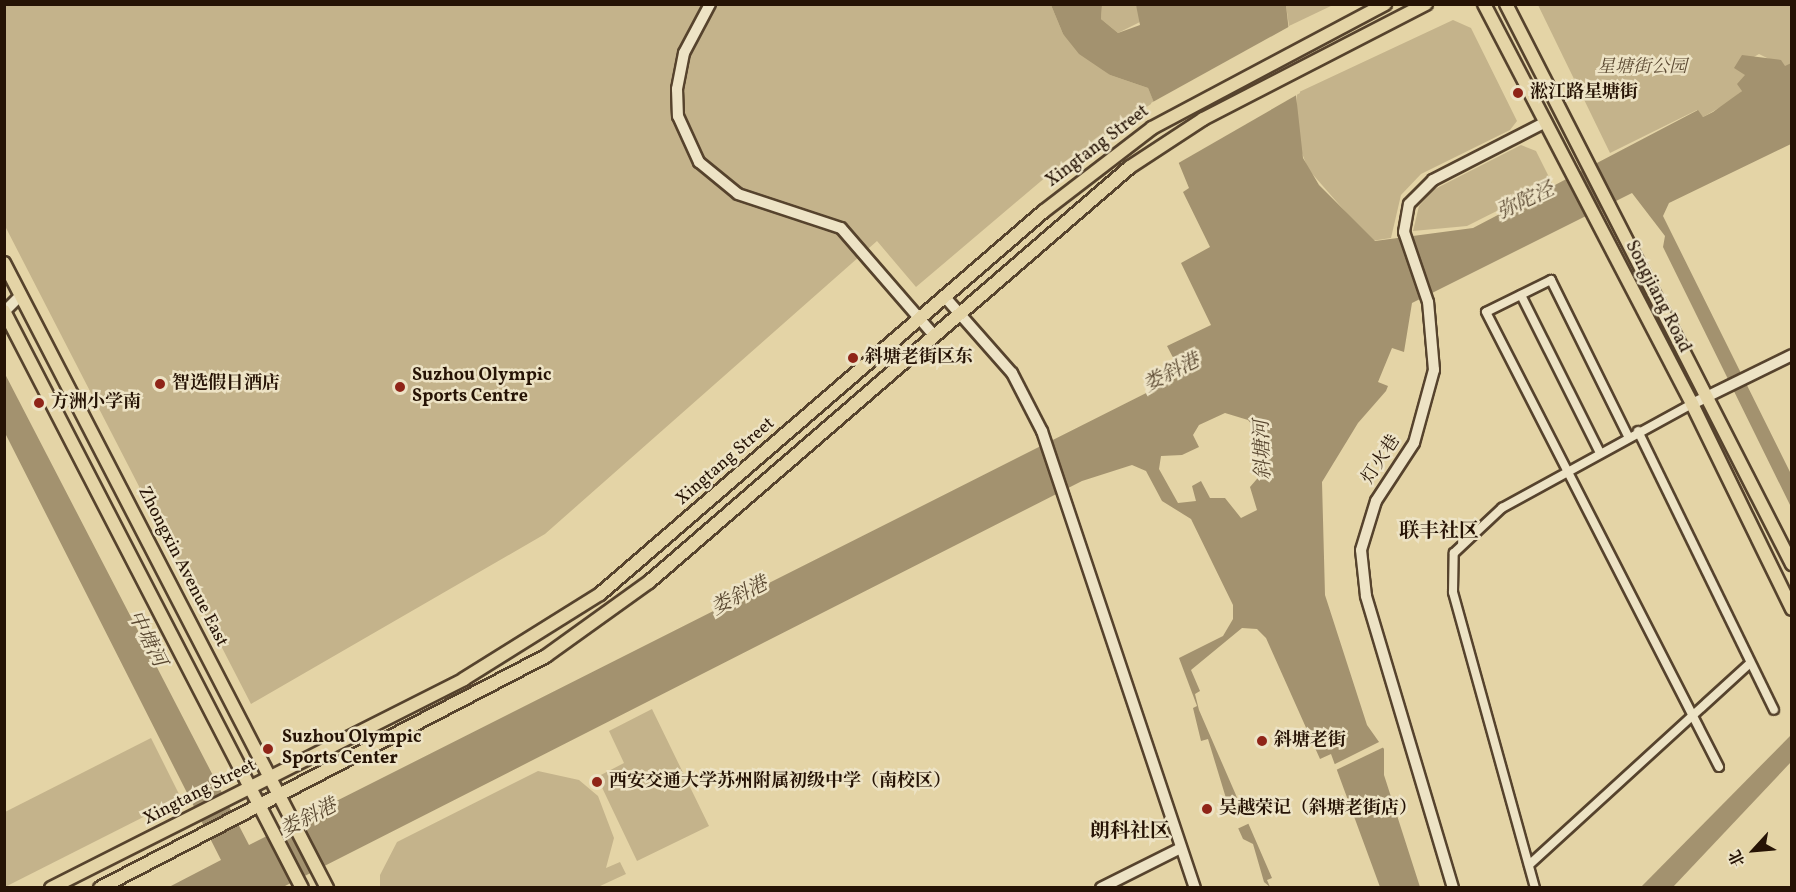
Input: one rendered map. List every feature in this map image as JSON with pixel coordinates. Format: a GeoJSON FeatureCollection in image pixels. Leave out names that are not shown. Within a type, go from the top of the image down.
{"type":"FeatureCollection","features":[{"type":"Feature","properties":{"kind":"main road","name":"Xingtang Street"},"geometry":{"type":"LineString","coordinates":[[51,888],[464,678],[600,594],[918,318],[1126,147],[1194,102],[1385,4]]}},
{"type":"Feature","properties":{"kind":"main road","name":"Xingtang Street"},"geometry":{"type":"LineString","coordinates":[[100,888],[474,698],[612,611],[932,333],[1130,167],[1203,119],[1426,4]]}},
{"type":"Feature","properties":{"kind":"main road","name":"Songjiang Road"},"geometry":{"type":"LineString","coordinates":[[1484,4],[1692,404],[1791,609]]}},
{"type":"Feature","properties":{"kind":"main road","name":"Songjiang Road"},"geometry":{"type":"LineString","coordinates":[[1506,4],[1710,395],[1791,564]]}},
{"type":"Feature","properties":{"kind":"main road","name":"Zhongxin Avenue East"},"geometry":{"type":"LineString","coordinates":[[4,264],[327,888]]}},
{"type":"Feature","properties":{"kind":"main road"},"geometry":{"type":"LineString","coordinates":[[5,312],[300,884]]}},
{"type":"Feature","properties":{"kind":"street"},"geometry":{"type":"LineString","coordinates":[[710,4],[684,53],[677,89],[680,124],[699,162],[738,194],[842,228],[932,333]]}},
{"type":"Feature","properties":{"kind":"street","name":"灯火巷"},"geometry":{"type":"LineString","coordinates":[[1453,888],[1360,565],[1369,515],[1414,442],[1431,392],[1434,346],[1428,302],[1404,232],[1409,204],[1424,185],[1546,122]]}},
{"type":"Feature","properties":{"kind":"street"},"geometry":{"type":"LineString","coordinates":[[1628,436],[1551,280],[1486,312],[1570,472],[1719,767]]}},
{"type":"Feature","properties":{"kind":"street"},"geometry":{"type":"LineString","coordinates":[[4,298],[21,295]]}},
{"type":"Feature","properties":{"kind":"street"},"geometry":{"type":"LineString","coordinates":[[5,312],[21,295]]}},
{"type":"Feature","properties":{"kind":"street"},"geometry":{"type":"LineString","coordinates":[[1521,295],[1600,453]]}},
{"type":"Feature","properties":{"kind":"street"},"geometry":{"type":"LineString","coordinates":[[944,296],[1012,373],[1042,431],[1195,888]]}},
{"type":"Feature","properties":{"kind":"street"},"geometry":{"type":"LineString","coordinates":[[1535,888],[1453,592],[1454,553],[1502,508],[1570,472],[1628,436],[1791,355]]}},
{"type":"Feature","properties":{"kind":"street"},"geometry":{"type":"LineString","coordinates":[[1638,431],[1774,710]]}},
{"type":"Feature","properties":{"kind":"street"},"geometry":{"type":"LineString","coordinates":[[1529,865],[1692,713],[1750,663]]}},
{"type":"Feature","properties":{"kind":"street"},"geometry":{"type":"LineString","coordinates":[[1101,888],[1181,848]]}},
{"type":"Feature","properties":{"kind":"green space","name":"Suzhou Olympic Sports Centre"},"geometry":{"type":"Polygon","coordinates":[[[5,5],[1051,5],[1063,34],[1110,75],[1148,88],[1154,102],[1060,165],[916,287],[877,241],[545,534],[251,704],[5,226],[5,5]]]}},
{"type":"Feature","properties":{"kind":"green space"},"geometry":{"type":"Polygon","coordinates":[[[1102,5],[1136,5],[1142,21],[1118,33],[1101,19],[1102,5]]]}},
{"type":"Feature","properties":{"kind":"green space"},"geometry":{"type":"Polygon","coordinates":[[[1286,5],[1333,5],[1289,26],[1286,5]]]}},
{"type":"Feature","properties":{"kind":"green space","name":"星塘街公园"},"geometry":{"type":"Polygon","coordinates":[[[1538,5],[1791,5],[1791,63],[1785,67],[1759,54],[1752,58],[1742,91],[1726,104],[1703,117],[1697,110],[1610,153],[1538,5]]]}},
{"type":"Feature","properties":{"kind":"green space"},"geometry":{"type":"Polygon","coordinates":[[[1453,20],[1471,28],[1517,121],[1510,130],[1421,174],[1401,195],[1391,238],[1371,241],[1308,169],[1297,140],[1297,93],[1453,20]]]}},
{"type":"Feature","properties":{"kind":"green space"},"geometry":{"type":"Polygon","coordinates":[[[1521,145],[1536,151],[1552,183],[1467,226],[1413,231],[1419,206],[1433,190],[1521,145]]]}},
{"type":"Feature","properties":{"kind":"green space"},"geometry":{"type":"Polygon","coordinates":[[[652,709],[709,826],[637,861],[597,777],[624,763],[609,731],[652,709]]]}},
{"type":"Feature","properties":{"kind":"green space"},"geometry":{"type":"Polygon","coordinates":[[[151,738],[181,798],[5,887],[5,812],[151,738]]]}},
{"type":"Feature","properties":{"kind":"green space"},"geometry":{"type":"Polygon","coordinates":[[[538,771],[579,780],[598,796],[614,838],[606,868],[620,862],[626,874],[598,887],[380,887],[380,875],[397,842],[538,771]]]}},
{"type":"Feature","properties":{"kind":"water"},"geometry":{"type":"Polygon","coordinates":[[[1051,5],[1102,5],[1101,19],[1118,33],[1140,25],[1136,5],[1286,5],[1303,158],[1319,185],[1375,241],[1473,228],[1698,110],[1703,117],[1713,112],[1742,91],[1737,84],[1745,75],[1734,68],[1742,55],[1781,60],[1785,66],[1791,63],[1791,144],[1669,203],[1663,216],[1791,474],[1791,507],[1663,247],[1665,236],[1632,193],[1412,303],[1404,352],[1392,348],[1378,382],[1388,386],[1386,391],[1358,423],[1322,482],[1325,595],[1367,725],[1384,749],[1384,775],[1420,887],[1380,887],[1331,754],[1320,759],[1266,638],[1257,629],[1242,628],[1191,670],[1200,691],[1195,694],[1199,710],[1272,878],[1267,880],[1270,887],[1264,882],[1253,844],[1243,839],[1229,808],[1208,739],[1201,741],[1193,708],[1197,706],[1179,658],[1223,636],[1233,619],[1233,605],[1191,519],[1162,501],[1146,471],[1132,465],[1082,481],[283,887],[169,887],[221,860],[5,433],[4,372],[249,845],[1182,375],[1167,346],[1211,325],[1181,263],[1210,247],[1183,192],[1189,188],[1148,88],[1110,75],[1079,54],[1063,34],[1051,5]],[[1225,413],[1199,425],[1193,435],[1199,447],[1182,455],[1161,456],[1159,469],[1178,503],[1196,501],[1192,486],[1201,481],[1210,498],[1225,498],[1241,518],[1257,510],[1250,487],[1269,465],[1260,434],[1248,420],[1225,413]]]}},
{"type":"Feature","properties":{"kind":"water"},"geometry":{"type":"Polygon","coordinates":[[[1791,735],[1791,762],[1673,887],[1641,887],[1791,735]]]}},
{"type":"Feature","properties":{"kind":"pier"},"geometry":{"type":"Polygon","coordinates":[[[1292,25],[1300,93],[1175,165],[1151,103],[1292,25]]]}},
{"type":"Feature","properties":{"kind":"pier"},"geometry":{"type":"Polygon","coordinates":[[[1381,741],[1384,747],[1336,770],[1333,765],[1381,741]]]}},
{"type":"Feature","properties":{"kind":"pier"},"geometry":{"type":"Polygon","coordinates":[[[1246,806],[1253,821],[1236,829],[1229,814],[1246,806]]]}},
{"type":"Feature","properties":{"kind":"place","name":"淞江路星塘街"},"geometry":{"type":"Point","coordinates":[1518,93]}},
{"type":"Feature","properties":{"kind":"place","name":"斜塘老街区东"},"geometry":{"type":"Point","coordinates":[853,358]}},
{"type":"Feature","properties":{"kind":"place","name":"智选假日酒店"},"geometry":{"type":"Point","coordinates":[160,384]}},
{"type":"Feature","properties":{"kind":"place","name":"Suzhou Olympic Sports Centre"},"geometry":{"type":"Point","coordinates":[400,387]}},
{"type":"Feature","properties":{"kind":"place","name":"方洲小学南"},"geometry":{"type":"Point","coordinates":[39,403]}},
{"type":"Feature","properties":{"kind":"place","name":"斜塘老街"},"geometry":{"type":"Point","coordinates":[1262,741]}},
{"type":"Feature","properties":{"kind":"place","name":"Suzhou Olympic Sports Center"},"geometry":{"type":"Point","coordinates":[268,749]}},
{"type":"Feature","properties":{"kind":"place","name":"西安交通大学苏州附属初级中学（南校区）"},"geometry":{"type":"Point","coordinates":[597,782]}},
{"type":"Feature","properties":{"kind":"place","name":"吴越荣记（斜塘老街店）"},"geometry":{"type":"Point","coordinates":[1207,809]}},
{"type":"Feature","properties":{"kind":"district","name":"联丰社区"},"geometry":{"type":"Point","coordinates":[1439,532]}},
{"type":"Feature","properties":{"kind":"district","name":"朗科社区"},"geometry":{"type":"Point","coordinates":[1130,832]}},
{"type":"Feature","properties":{"kind":"water label","name":"弥陀泾"},"geometry":{"type":"Point","coordinates":[1526,202]}},
{"type":"Feature","properties":{"kind":"water label","name":"娄斜港"},"geometry":{"type":"Point","coordinates":[1172,374]}},
{"type":"Feature","properties":{"kind":"water label","name":"斜塘河"},"geometry":{"type":"Point","coordinates":[1264,450]}},
{"type":"Feature","properties":{"kind":"water label","name":"娄斜港"},"geometry":{"type":"Point","coordinates":[740,597]}},
{"type":"Feature","properties":{"kind":"water label","name":"中塘河"},"geometry":{"type":"Point","coordinates":[146,639]}},
{"type":"Feature","properties":{"kind":"water label","name":"娄斜港"},"geometry":{"type":"Point","coordinates":[309,819]}}]}
